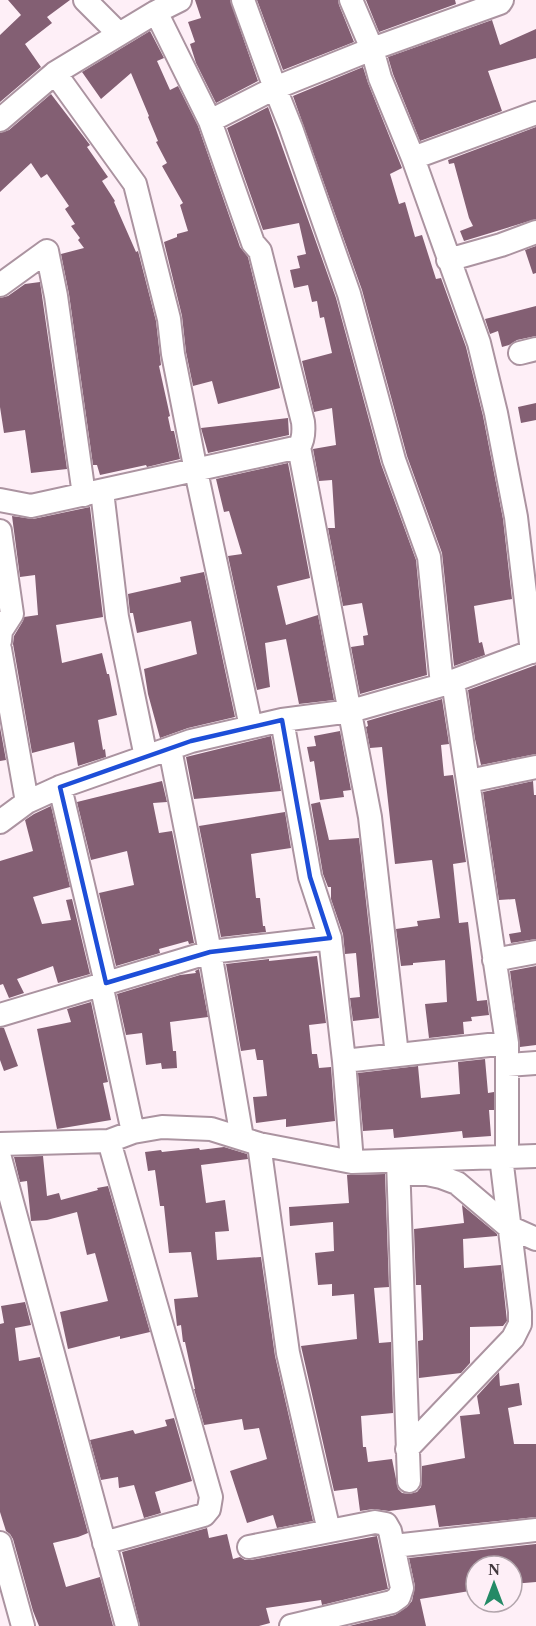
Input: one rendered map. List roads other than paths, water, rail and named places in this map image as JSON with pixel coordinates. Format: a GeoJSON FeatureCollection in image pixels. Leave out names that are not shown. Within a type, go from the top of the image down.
{"type":"FeatureCollection","features":[{"type":"Feature","properties":{"kind":"street"},"geometry":{"type":"LineString","coordinates":[[85,0],[120,34]]}},
{"type":"Feature","properties":{"kind":"street"},"geometry":{"type":"LineString","coordinates":[[0,120],[55,73],[180,0]]}},
{"type":"Feature","properties":{"kind":"street"},"geometry":{"type":"LineString","coordinates":[[243,0],[349,294],[394,460],[429,557],[447,683],[469,781],[507,1054],[504,1157],[520,1324],[513,1338],[407,1449]]}},
{"type":"Feature","properties":{"kind":"street"},"geometry":{"type":"LineString","coordinates":[[0,822],[27,802],[60,786],[191,741],[282,720],[351,711],[447,683],[534,651],[526,514],[496,413],[479,343],[412,158],[380,78],[372,49],[351,0]]}},
{"type":"Feature","properties":{"kind":"street"},"geometry":{"type":"LineString","coordinates":[[210,121],[274,88],[372,49],[500,3],[502,0]]}},
{"type":"Feature","properties":{"kind":"street"},"geometry":{"type":"LineString","coordinates":[[156,12],[210,121],[253,243],[260,251],[303,422],[304,432],[299,447],[370,817],[397,1055]]}},
{"type":"Feature","properties":{"kind":"street"},"geometry":{"type":"LineString","coordinates":[[55,73],[135,184],[169,318],[173,354],[196,471],[251,727]]}},
{"type":"Feature","properties":{"kind":"street"},"geometry":{"type":"LineString","coordinates":[[412,158],[536,112]]}},
{"type":"Feature","properties":{"kind":"street"},"geometry":{"type":"LineString","coordinates":[[448,260],[536,232]]}},
{"type":"Feature","properties":{"kind":"street"},"geometry":{"type":"LineString","coordinates":[[0,285],[47,251],[146,757]]}},
{"type":"Feature","properties":{"kind":"street"},"geometry":{"type":"LineString","coordinates":[[0,500],[31,506],[299,447]]}},
{"type":"Feature","properties":{"kind":"street"},"geometry":{"type":"LineString","coordinates":[[0,531],[12,614],[1,632],[0,641]]}},
{"type":"Feature","properties":{"kind":"street"},"geometry":{"type":"LineString","coordinates":[[0,648],[27,802]]}},
{"type":"Feature","properties":{"kind":"street"},"geometry":{"type":"LineString","coordinates":[[282,720],[310,877],[330,938],[344,1061],[352,1162]]}},
{"type":"Feature","properties":{"kind":"street"},"geometry":{"type":"LineString","coordinates":[[170,748],[210,952],[251,1141],[288,1353],[329,1531]]}},
{"type":"Feature","properties":{"kind":"street"},"geometry":{"type":"LineString","coordinates":[[469,781],[536,767]]}},
{"type":"Feature","properties":{"kind":"street"},"geometry":{"type":"LineString","coordinates":[[60,786],[104,984],[133,1132]]}},
{"type":"Feature","properties":{"kind":"street"},"geometry":{"type":"LineString","coordinates":[[0,1014],[210,952],[330,938]]}},
{"type":"Feature","properties":{"kind":"street"},"geometry":{"type":"LineString","coordinates":[[495,960],[536,952]]}},
{"type":"Feature","properties":{"kind":"street"},"geometry":{"type":"LineString","coordinates":[[344,1061],[397,1055],[507,1054],[536,1063]]}},
{"type":"Feature","properties":{"kind":"street"},"geometry":{"type":"LineString","coordinates":[[0,1144],[109,1141],[133,1132],[162,1127],[211,1129],[251,1141],[352,1162],[399,1167],[441,1177],[458,1184],[509,1227],[536,1239]]}},
{"type":"Feature","properties":{"kind":"street"},"geometry":{"type":"LineString","coordinates":[[104,1543],[204,1515],[209,1509],[211,1497],[109,1141]]}},
{"type":"Feature","properties":{"kind":"street"},"geometry":{"type":"LineString","coordinates":[[399,1167],[536,1156]]}},
{"type":"Feature","properties":{"kind":"street"},"geometry":{"type":"LineString","coordinates":[[0,1158],[127,1626]]}},
{"type":"Feature","properties":{"kind":"street"},"geometry":{"type":"LineString","coordinates":[[399,1167],[409,1481]]}},
{"type":"Feature","properties":{"kind":"street"},"geometry":{"type":"LineString","coordinates":[[249,1547],[375,1522],[386,1524],[390,1530],[402,1588],[399,1597],[379,1616],[291,1626]]}},
{"type":"Feature","properties":{"kind":"street"},"geometry":{"type":"LineString","coordinates":[[394,1546],[536,1530]]}},
{"type":"Feature","properties":{"kind":"street"},"geometry":{"type":"LineString","coordinates":[[0,1544],[23,1626]]}}]}
